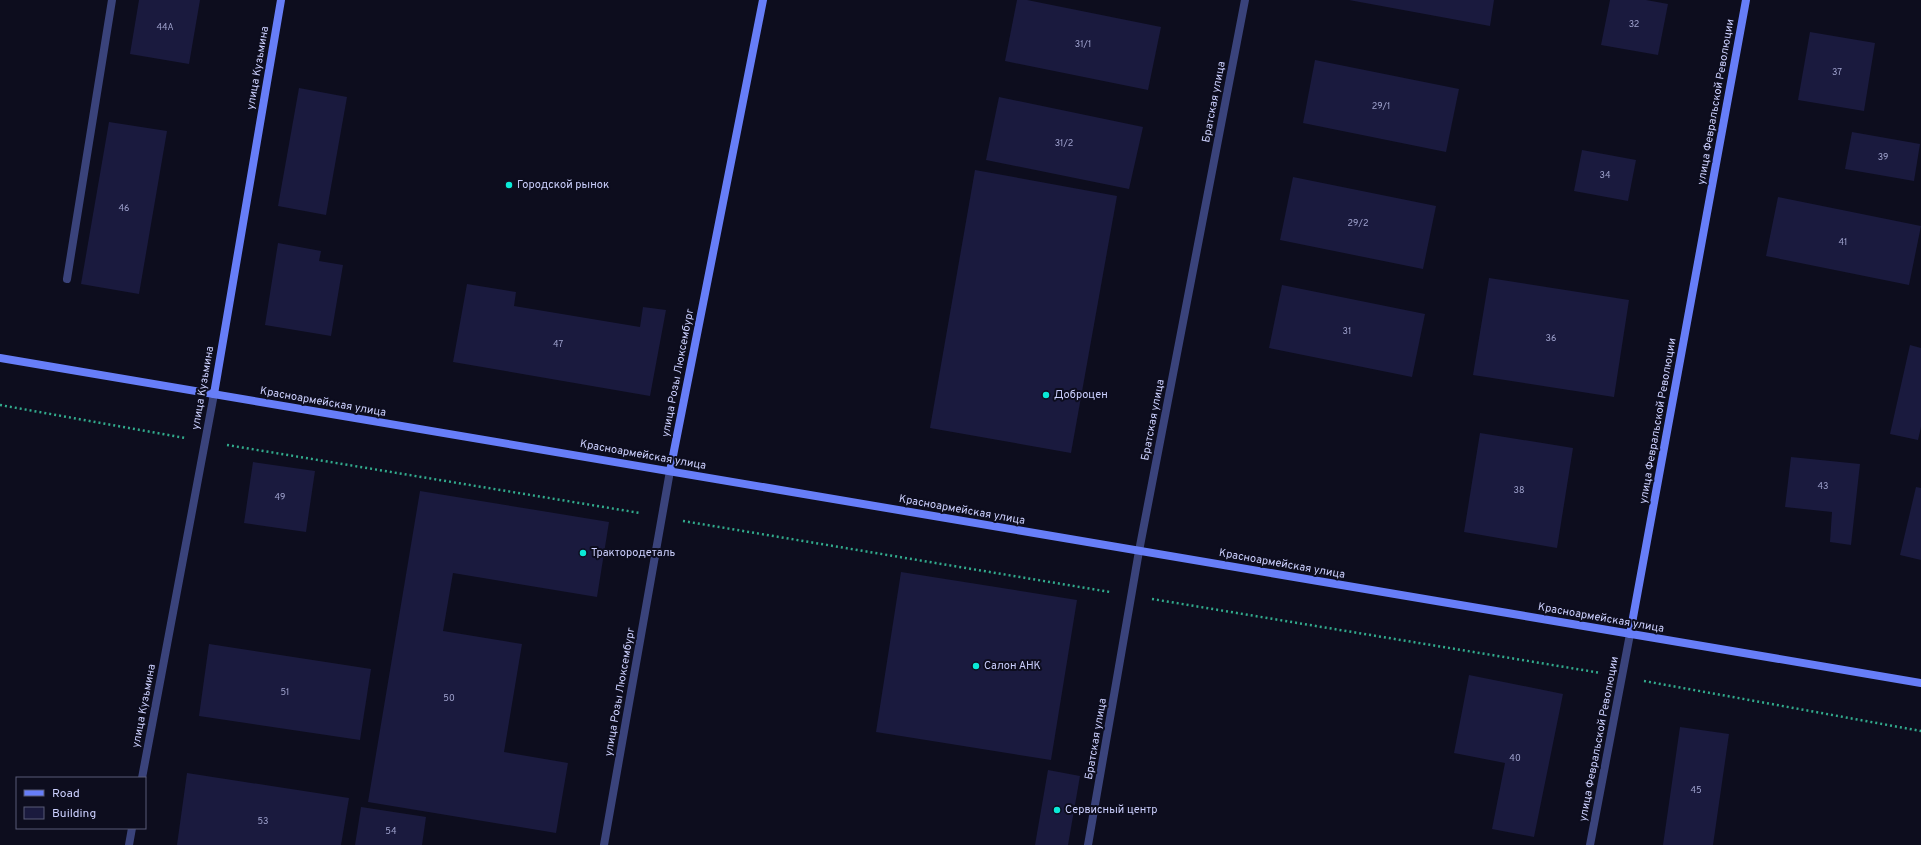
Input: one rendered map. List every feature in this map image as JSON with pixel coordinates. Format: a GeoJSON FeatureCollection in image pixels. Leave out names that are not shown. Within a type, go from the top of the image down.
{"type":"FeatureCollection","features":[{"type":"Feature","properties":{"kind":"street"},"geometry":{"type":"LineString","coordinates":[[67,279],[112,0]]}},
{"type":"Feature","properties":{"kind":"street","name":"улица Кузьмина"},"geometry":{"type":"LineString","coordinates":[[142,777],[214,394],[281,0]]}},
{"type":"Feature","properties":{"kind":"street","name":"улица Розы Люксембург"},"geometry":{"type":"LineString","coordinates":[[604,845],[670,471],[763,0]]}},
{"type":"Feature","properties":{"kind":"street","name":"Братская улица"},"geometry":{"type":"LineString","coordinates":[[1088,845],[1139,551],[1245,0]]}},
{"type":"Feature","properties":{"kind":"street","name":"улица Февральской Революции"},"geometry":{"type":"LineString","coordinates":[[1590,845],[1746,0]]}},
{"type":"Feature","properties":{"kind":"street","name":"Красноармейская улица"},"geometry":{"type":"LineString","coordinates":[[0,358],[1921,682]]}},
{"type":"Feature","properties":{"kind":"street"},"geometry":{"type":"LineString","coordinates":[[129,845],[132,829]]}},
{"type":"Feature","properties":{"kind":"path"},"geometry":{"type":"LineString","coordinates":[[0,405],[205,441],[1622,677],[1921,730]]}},
{"type":"Feature","properties":{"kind":"building"},"geometry":{"type":"Polygon","coordinates":[[[139,0],[200,0],[189,64],[130,54],[139,0]]]}},
{"type":"Feature","properties":{"kind":"building"},"geometry":{"type":"Polygon","coordinates":[[[1017,0],[1027,0],[1161,27],[1148,90],[1005,61],[1017,0]]]}},
{"type":"Feature","properties":{"kind":"building"},"geometry":{"type":"Polygon","coordinates":[[[1349,0],[1494,0],[1490,26],[1349,0]]]}},
{"type":"Feature","properties":{"kind":"building"},"geometry":{"type":"Polygon","coordinates":[[[1610,0],[1646,0],[1668,4],[1658,55],[1601,45],[1610,0]]]}},
{"type":"Feature","properties":{"kind":"building"},"geometry":{"type":"Polygon","coordinates":[[[1810,32],[1875,43],[1864,111],[1798,100],[1810,32]]]}},
{"type":"Feature","properties":{"kind":"building"},"geometry":{"type":"Polygon","coordinates":[[[1315,60],[1459,89],[1446,152],[1303,123],[1315,60]]]}},
{"type":"Feature","properties":{"kind":"building"},"geometry":{"type":"Polygon","coordinates":[[[299,88],[347,97],[326,215],[278,206],[299,88]]]}},
{"type":"Feature","properties":{"kind":"building"},"geometry":{"type":"Polygon","coordinates":[[[999,97],[1143,127],[1129,189],[986,160],[999,97]]]}},
{"type":"Feature","properties":{"kind":"building"},"geometry":{"type":"Polygon","coordinates":[[[109,122],[167,131],[139,294],[81,284],[109,122]]]}},
{"type":"Feature","properties":{"kind":"building"},"geometry":{"type":"Polygon","coordinates":[[[1852,132],[1920,144],[1914,181],[1845,169],[1852,132]]]}},
{"type":"Feature","properties":{"kind":"building"},"geometry":{"type":"Polygon","coordinates":[[[1582,150],[1636,160],[1628,201],[1574,191],[1582,150]]]}},
{"type":"Feature","properties":{"kind":"building"},"geometry":{"type":"Polygon","coordinates":[[[975,170],[1117,196],[1071,453],[930,428],[975,170]]]}},
{"type":"Feature","properties":{"kind":"building"},"geometry":{"type":"Polygon","coordinates":[[[1293,177],[1436,206],[1423,269],[1280,240],[1293,177]]]}},
{"type":"Feature","properties":{"kind":"building"},"geometry":{"type":"Polygon","coordinates":[[[1778,197],[1921,226],[1909,285],[1766,256],[1778,197]]]}},
{"type":"Feature","properties":{"kind":"building"},"geometry":{"type":"Polygon","coordinates":[[[278,243],[321,251],[319,261],[343,265],[331,336],[265,325],[278,243]]]}},
{"type":"Feature","properties":{"kind":"building"},"geometry":{"type":"Polygon","coordinates":[[[1489,278],[1629,300],[1614,397],[1473,375],[1489,278]]]}},
{"type":"Feature","properties":{"kind":"building"},"geometry":{"type":"Polygon","coordinates":[[[467,284],[516,292],[514,306],[640,327],[643,307],[666,310],[650,396],[453,362],[467,284]]]}},
{"type":"Feature","properties":{"kind":"building"},"geometry":{"type":"Polygon","coordinates":[[[1282,285],[1425,314],[1412,377],[1269,348],[1282,285]]]}},
{"type":"Feature","properties":{"kind":"building"},"geometry":{"type":"Polygon","coordinates":[[[1910,345],[1921,348],[1921,427],[1918,440],[1890,434],[1910,345]]]}},
{"type":"Feature","properties":{"kind":"building"},"geometry":{"type":"Polygon","coordinates":[[[1480,433],[1573,448],[1557,548],[1464,532],[1480,433]]]}},
{"type":"Feature","properties":{"kind":"building"},"geometry":{"type":"Polygon","coordinates":[[[1791,457],[1860,464],[1851,545],[1830,542],[1832,512],[1785,507],[1791,457]]]}},
{"type":"Feature","properties":{"kind":"building"},"geometry":{"type":"Polygon","coordinates":[[[253,462],[315,471],[306,532],[244,523],[253,462]]]}},
{"type":"Feature","properties":{"kind":"building"},"geometry":{"type":"Polygon","coordinates":[[[1916,487],[1921,488],[1921,560],[1900,555],[1916,487]]]}},
{"type":"Feature","properties":{"kind":"building"},"geometry":{"type":"Polygon","coordinates":[[[420,491],[609,522],[597,597],[453,573],[443,631],[522,644],[504,752],[568,763],[556,833],[368,802],[420,491]]]}},
{"type":"Feature","properties":{"kind":"building","name":"Салон АНК"},"geometry":{"type":"Polygon","coordinates":[[[901,572],[1077,600],[1051,760],[876,732],[901,572]]]}},
{"type":"Feature","properties":{"kind":"building"},"geometry":{"type":"Polygon","coordinates":[[[209,644],[371,669],[360,740],[199,716],[209,644]]]}},
{"type":"Feature","properties":{"kind":"building"},"geometry":{"type":"Polygon","coordinates":[[[1469,675],[1563,694],[1534,837],[1492,829],[1505,763],[1454,753],[1469,675]]]}},
{"type":"Feature","properties":{"kind":"building"},"geometry":{"type":"Polygon","coordinates":[[[1680,727],[1729,734],[1713,845],[1663,845],[1680,727]]]}},
{"type":"Feature","properties":{"kind":"building","name":"Сервисный центр"},"geometry":{"type":"Polygon","coordinates":[[[1048,770],[1080,776],[1068,845],[1035,845],[1048,770]]]}},
{"type":"Feature","properties":{"kind":"building"},"geometry":{"type":"Polygon","coordinates":[[[187,773],[349,798],[341,845],[177,845],[187,773]]]}},
{"type":"Feature","properties":{"kind":"building"},"geometry":{"type":"Polygon","coordinates":[[[361,807],[426,817],[422,845],[355,845],[361,807]]]}},
{"type":"Feature","properties":{"kind":"place","name":"Городской рынок"},"geometry":{"type":"Point","coordinates":[509,185]}},
{"type":"Feature","properties":{"kind":"place","name":"Доброцен"},"geometry":{"type":"Point","coordinates":[1046,395]}},
{"type":"Feature","properties":{"kind":"place","name":"Трактородеталь"},"geometry":{"type":"Point","coordinates":[583,553]}},
{"type":"Feature","properties":{"kind":"place","name":"Салон АНК"},"geometry":{"type":"Point","coordinates":[976,666]}},
{"type":"Feature","properties":{"kind":"place","name":"Сервисный центр"},"geometry":{"type":"Point","coordinates":[1057,810]}}]}
